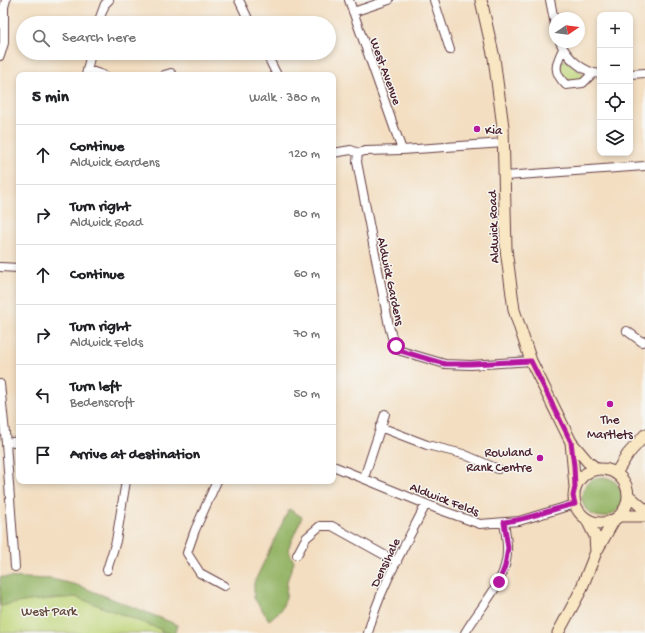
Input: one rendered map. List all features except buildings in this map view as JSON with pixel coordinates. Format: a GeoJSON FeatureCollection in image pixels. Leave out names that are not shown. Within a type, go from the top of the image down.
{"type":"FeatureCollection","features":[{"type":"Feature","properties":{"kind":"main road","name":"Aldwick Road"},"geometry":{"type":"LineString","coordinates":[[482,0],[494,58],[503,127],[506,249],[514,310],[531,361],[571,442]]}},
{"type":"Feature","properties":{"kind":"main road"},"geometry":{"type":"LineString","coordinates":[[616,473],[628,454],[645,435]]}},
{"type":"Feature","properties":{"kind":"main road"},"geometry":{"type":"LineString","coordinates":[[571,442],[588,462],[597,469]]}},
{"type":"Feature","properties":{"kind":"main road"},"geometry":{"type":"LineString","coordinates":[[571,442],[575,487]]}},
{"type":"Feature","properties":{"kind":"main road"},"geometry":{"type":"LineString","coordinates":[[558,633],[580,592],[596,552],[617,518],[627,504],[628,495],[626,487],[622,479],[616,473],[608,470],[597,469],[585,474],[579,480],[575,487],[573,496],[578,512],[587,520],[600,524],[617,518],[645,516]]}},
{"type":"Feature","properties":{"kind":"main road"},"geometry":{"type":"LineString","coordinates":[[628,495],[645,510]]}},
{"type":"Feature","properties":{"kind":"main road"},"geometry":{"type":"LineString","coordinates":[[587,520],[595,536],[596,552]]}},
{"type":"Feature","properties":{"kind":"street"},"geometry":{"type":"LineString","coordinates":[[0,56],[4,44],[4,7],[6,0]]}},
{"type":"Feature","properties":{"kind":"street"},"geometry":{"type":"LineString","coordinates":[[101,16],[105,4],[109,0]]}},
{"type":"Feature","properties":{"kind":"street"},"geometry":{"type":"LineString","coordinates":[[238,0],[246,16]]}},
{"type":"Feature","properties":{"kind":"street","name":"West Avenue"},"geometry":{"type":"LineString","coordinates":[[349,0],[402,150]]}},
{"type":"Feature","properties":{"kind":"street"},"geometry":{"type":"LineString","coordinates":[[353,12],[389,0]]}},
{"type":"Feature","properties":{"kind":"street"},"geometry":{"type":"LineString","coordinates":[[434,0],[450,50]]}},
{"type":"Feature","properties":{"kind":"street"},"geometry":{"type":"LineString","coordinates":[[550,0],[552,12]]}},
{"type":"Feature","properties":{"kind":"street"},"geometry":{"type":"LineString","coordinates":[[561,48],[556,65],[557,73],[566,85],[583,83],[597,74]]}},
{"type":"Feature","properties":{"kind":"street"},"geometry":{"type":"LineString","coordinates":[[564,48],[577,64],[597,74]]}},
{"type":"Feature","properties":{"kind":"street"},"geometry":{"type":"LineString","coordinates":[[87,72],[89,60]]}},
{"type":"Feature","properties":{"kind":"street"},"geometry":{"type":"LineString","coordinates":[[270,60],[276,72]]}},
{"type":"Feature","properties":{"kind":"street"},"geometry":{"type":"LineString","coordinates":[[633,74],[645,73]]}},
{"type":"Feature","properties":{"kind":"street"},"geometry":{"type":"LineString","coordinates":[[336,153],[351,150],[358,153],[365,151],[504,143]]}},
{"type":"Feature","properties":{"kind":"street","name":"Aldwick Gardens"},"geometry":{"type":"LineString","coordinates":[[358,153],[357,162],[378,277],[389,326],[396,346],[401,351],[445,364],[531,361]]}},
{"type":"Feature","properties":{"kind":"street"},"geometry":{"type":"LineString","coordinates":[[504,176],[645,166]]}},
{"type":"Feature","properties":{"kind":"street"},"geometry":{"type":"LineString","coordinates":[[0,267],[16,268]]}},
{"type":"Feature","properties":{"kind":"street"},"geometry":{"type":"LineString","coordinates":[[627,332],[642,342],[645,341]]}},
{"type":"Feature","properties":{"kind":"street"},"geometry":{"type":"LineString","coordinates":[[0,384],[15,567]]}},
{"type":"Feature","properties":{"kind":"street"},"geometry":{"type":"LineString","coordinates":[[364,478],[385,414]]}},
{"type":"Feature","properties":{"kind":"street"},"geometry":{"type":"LineString","coordinates":[[380,427],[427,445],[463,454],[498,469]]}},
{"type":"Feature","properties":{"kind":"street"},"geometry":{"type":"LineString","coordinates":[[6,443],[16,441]]}},
{"type":"Feature","properties":{"kind":"street","name":"Aldwick Felds"},"geometry":{"type":"LineString","coordinates":[[336,467],[426,504],[480,524],[519,521],[575,504]]}},
{"type":"Feature","properties":{"kind":"street"},"geometry":{"type":"LineString","coordinates":[[107,570],[116,541],[126,484]]}},
{"type":"Feature","properties":{"kind":"street"},"geometry":{"type":"LineString","coordinates":[[216,484],[195,530],[187,553],[200,573],[224,586]]}},
{"type":"Feature","properties":{"kind":"street","name":"Densihale"},"geometry":{"type":"LineString","coordinates":[[368,633],[374,613],[387,581],[426,504]]}},
{"type":"Feature","properties":{"kind":"street"},"geometry":{"type":"LineString","coordinates":[[465,633],[474,618],[489,599],[499,582],[505,566],[508,548],[504,522]]}},
{"type":"Feature","properties":{"kind":"street"},"geometry":{"type":"LineString","coordinates":[[297,555],[306,538],[320,526],[332,526],[397,562]]}},
{"type":"Feature","properties":{"kind":"green space"},"geometry":{"type":"Polygon","coordinates":[[[564,60],[584,75],[582,80],[571,81],[564,76],[560,70],[562,61],[564,60]]]}},
{"type":"Feature","properties":{"kind":"green space"},"geometry":{"type":"Polygon","coordinates":[[[602,477],[610,479],[616,483],[620,489],[622,497],[620,505],[616,511],[610,515],[602,517],[594,515],[588,511],[584,505],[582,497],[584,489],[588,483],[594,479],[602,477]]]}},
{"type":"Feature","properties":{"kind":"green space"},"geometry":{"type":"Polygon","coordinates":[[[289,509],[302,517],[288,549],[294,562],[287,581],[286,598],[281,610],[269,620],[254,598],[254,583],[289,509]]]}},
{"type":"Feature","properties":{"kind":"green space"},"geometry":{"type":"Polygon","coordinates":[[[0,577],[52,579],[77,585],[178,625],[175,633],[161,633],[162,630],[76,597],[29,601],[0,606],[0,577]]]}},
{"type":"Feature","properties":{"kind":"green space","name":"West Park"},"geometry":{"type":"Polygon","coordinates":[[[0,586],[77,588],[169,633],[0,633],[0,586]]]}},
{"type":"Feature","properties":{"kind":"place","name":"Kia"},"geometry":{"type":"Point","coordinates":[477,129]}},
{"type":"Feature","properties":{"kind":"place","name":"The Martlets"},"geometry":{"type":"Point","coordinates":[610,404]}},
{"type":"Feature","properties":{"kind":"place","name":"Rowland Rank Centre"},"geometry":{"type":"Point","coordinates":[540,458]}},
{"type":"Feature","properties":{"kind":"route"},"geometry":{"type":"LineString","coordinates":[[396,346],[401,351],[445,364],[531,361],[571,442],[575,487],[573,496],[575,504],[519,521],[504,522],[508,548],[505,566],[499,582]]}}]}
